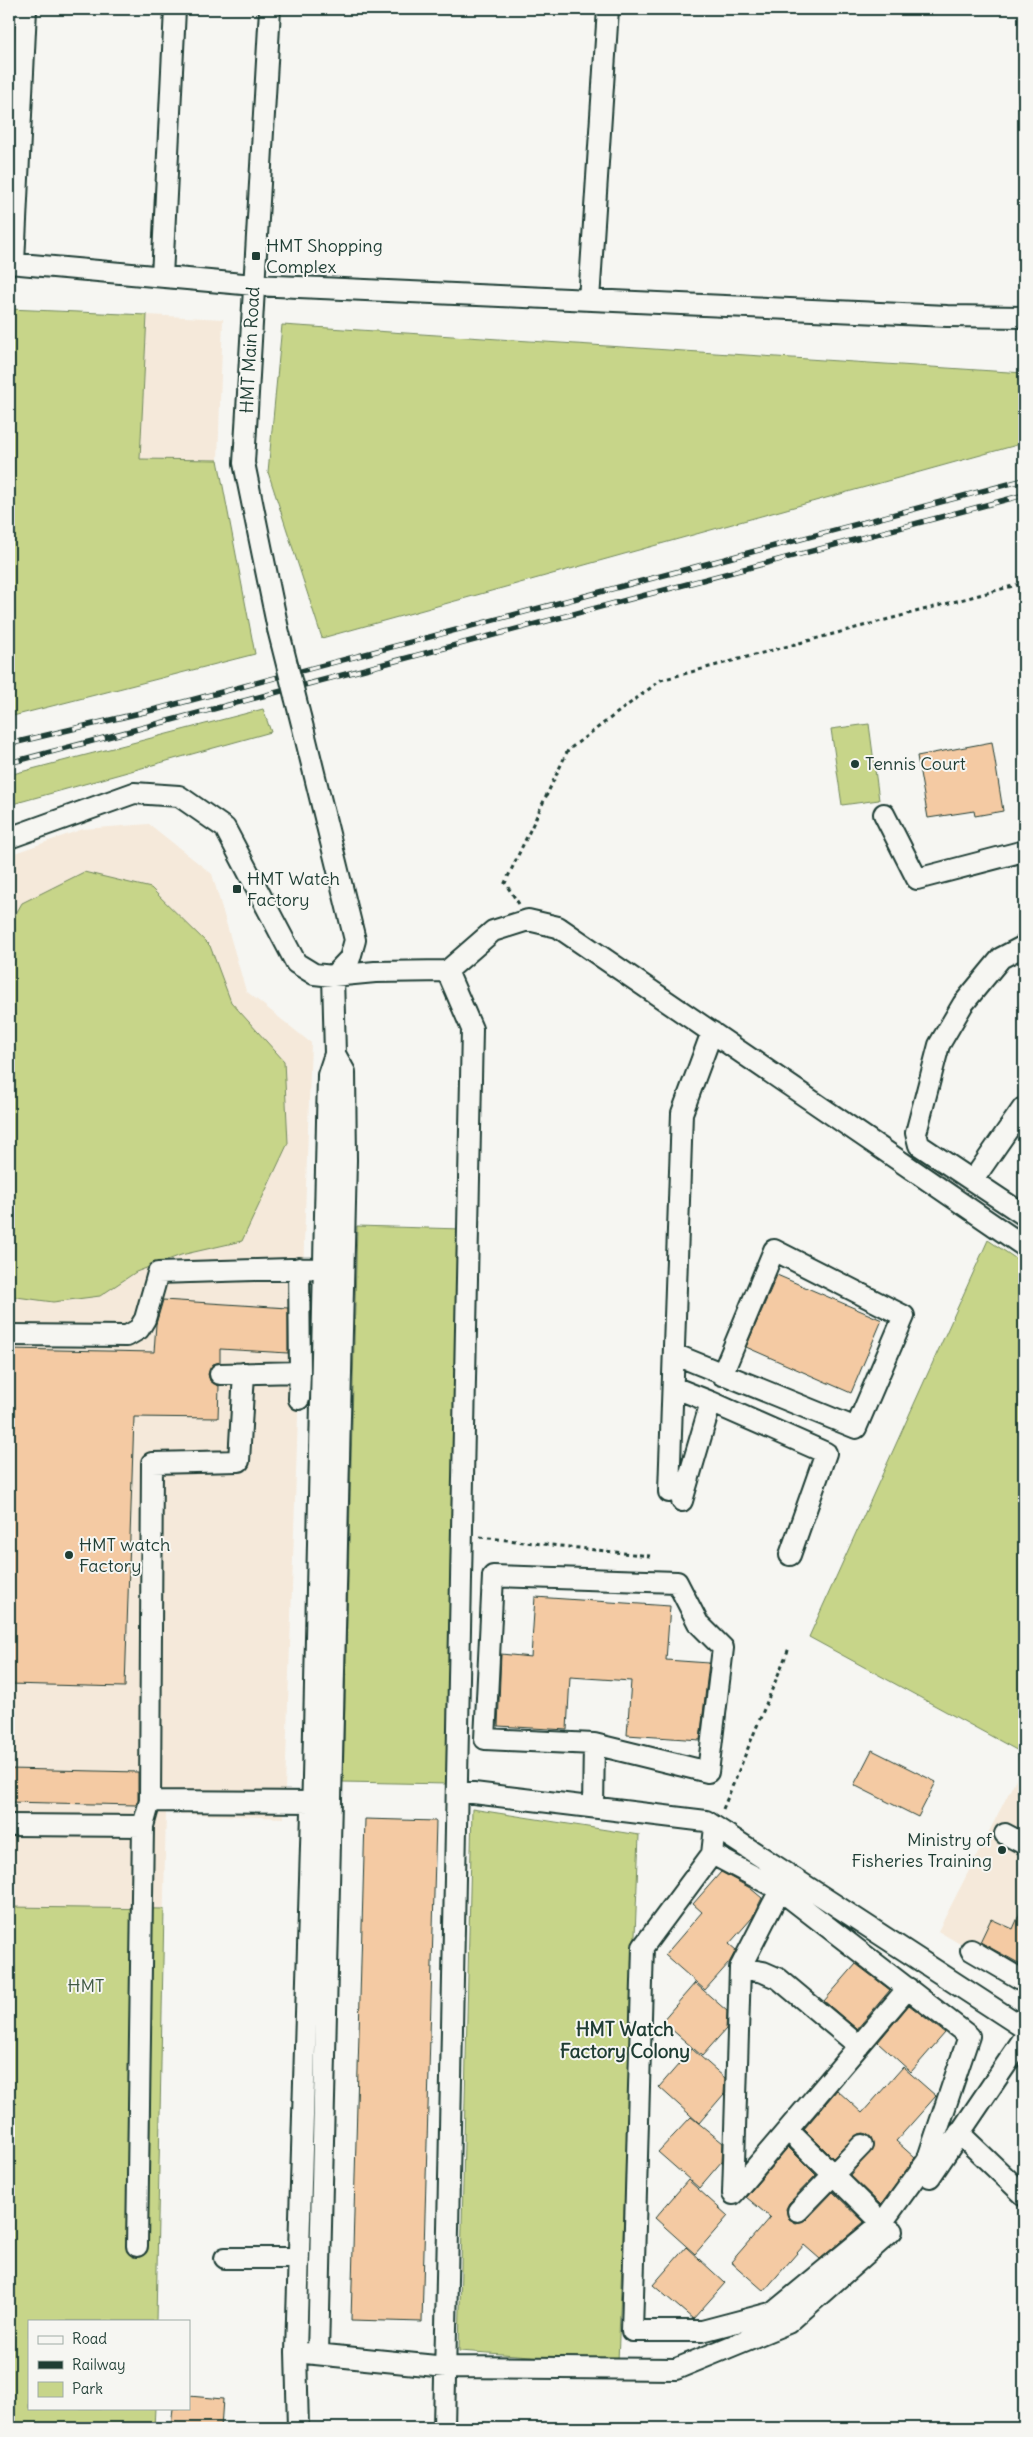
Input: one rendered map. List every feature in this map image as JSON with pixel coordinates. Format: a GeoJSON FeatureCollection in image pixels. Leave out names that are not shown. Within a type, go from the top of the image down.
{"type":"FeatureCollection","features":[{"type":"Feature","properties":{"kind":"street"},"geometry":{"type":"LineString","coordinates":[[26,9],[11,263],[254,285],[938,315],[1024,317]]}},
{"type":"Feature","properties":{"kind":"street"},"geometry":{"type":"LineString","coordinates":[[162,276],[175,9]]}},
{"type":"Feature","properties":{"kind":"street","name":"HMT Main Road"},"geometry":{"type":"LineString","coordinates":[[270,9],[244,463],[278,628],[354,940],[350,958],[334,976]]}},
{"type":"Feature","properties":{"kind":"street"},"geometry":{"type":"LineString","coordinates":[[589,300],[608,9]]}},
{"type":"Feature","properties":{"kind":"street"},"geometry":{"type":"LineString","coordinates":[[9,838],[134,794],[179,796],[225,828],[296,963],[314,974],[334,976],[375,972],[447,971],[493,930],[528,920],[558,926],[1024,1246]]}},
{"type":"Feature","properties":{"kind":"street"},"geometry":{"type":"LineString","coordinates":[[884,814],[917,879],[1024,852]]}},
{"type":"Feature","properties":{"kind":"street"},"geometry":{"type":"LineString","coordinates":[[1024,946],[1001,958],[958,1012],[939,1045],[916,1133],[919,1144],[1024,1215]]}},
{"type":"Feature","properties":{"kind":"street"},"geometry":{"type":"LineString","coordinates":[[444,2428],[472,1030],[447,971]]}},
{"type":"Feature","properties":{"kind":"street"},"geometry":{"type":"LineString","coordinates":[[298,2428],[296,2352],[313,1802],[328,1075],[335,1054],[334,976]]}},
{"type":"Feature","properties":{"kind":"street"},"geometry":{"type":"LineString","coordinates":[[711,1402],[676,1497],[673,1387],[682,1113],[712,1032]]}},
{"type":"Feature","properties":{"kind":"street"},"geometry":{"type":"LineString","coordinates":[[318,2354],[327,2070],[346,1160],[345,1072],[335,1054]]}},
{"type":"Feature","properties":{"kind":"street"},"geometry":{"type":"LineString","coordinates":[[973,1180],[1023,1108]]}},
{"type":"Feature","properties":{"kind":"street"},"geometry":{"type":"LineString","coordinates":[[674,1354],[722,1374],[856,1428],[904,1316],[774,1250],[722,1374]]}},
{"type":"Feature","properties":{"kind":"street"},"geometry":{"type":"LineString","coordinates":[[299,1268],[299,1399]]}},
{"type":"Feature","properties":{"kind":"street"},"geometry":{"type":"LineString","coordinates":[[9,1335],[127,1336],[139,1329],[144,1319],[158,1274],[324,1268]]}},
{"type":"Feature","properties":{"kind":"street"},"geometry":{"type":"LineString","coordinates":[[220,1374],[300,1372]]}},
{"type":"Feature","properties":{"kind":"street"},"geometry":{"type":"LineString","coordinates":[[137,2246],[143,1826],[150,1800],[152,1463],[239,1461],[244,1373]]}},
{"type":"Feature","properties":{"kind":"street"},"geometry":{"type":"LineString","coordinates":[[673,1387],[826,1453],[790,1555]]}},
{"type":"Feature","properties":{"kind":"street"},"geometry":{"type":"LineString","coordinates":[[493,1576],[678,1582],[698,1622],[723,1648],[708,1772],[594,1744],[485,1739],[493,1576]]}},
{"type":"Feature","properties":{"kind":"street"},"geometry":{"type":"LineString","coordinates":[[593,1807],[594,1744]]}},
{"type":"Feature","properties":{"kind":"street"},"geometry":{"type":"LineString","coordinates":[[457,1792],[706,1821],[1024,2028]]}},
{"type":"Feature","properties":{"kind":"street"},"geometry":{"type":"LineString","coordinates":[[150,1800],[313,1802]]}},
{"type":"Feature","properties":{"kind":"street"},"geometry":{"type":"LineString","coordinates":[[9,1825],[143,1826]]}},
{"type":"Feature","properties":{"kind":"street"},"geometry":{"type":"LineString","coordinates":[[712,1854],[780,1890],[969,2036],[927,2161],[882,2223],[774,2312],[702,2331],[632,2331],[643,1947],[712,1854],[715,1827]]}},
{"type":"Feature","properties":{"kind":"street"},"geometry":{"type":"LineString","coordinates":[[1005,1834],[1024,1844]]}},
{"type":"Feature","properties":{"kind":"street"},"geometry":{"type":"LineString","coordinates":[[780,1890],[740,1968],[733,2194],[908,1988]]}},
{"type":"Feature","properties":{"kind":"street"},"geometry":{"type":"LineString","coordinates":[[971,1950],[1024,1982]]}},
{"type":"Feature","properties":{"kind":"street"},"geometry":{"type":"LineString","coordinates":[[740,1968],[762,1972],[779,1979],[859,2046]]}},
{"type":"Feature","properties":{"kind":"street"},"geometry":{"type":"LineString","coordinates":[[296,2352],[446,2367],[676,2368],[788,2323],[894,2230],[1024,2038]]}},
{"type":"Feature","properties":{"kind":"street"},"geometry":{"type":"LineString","coordinates":[[305,2069],[327,2070]]}},
{"type":"Feature","properties":{"kind":"street"},"geometry":{"type":"LineString","coordinates":[[788,2130],[882,2223]]}},
{"type":"Feature","properties":{"kind":"street"},"geometry":{"type":"LineString","coordinates":[[959,2133],[1024,2195]]}},
{"type":"Feature","properties":{"kind":"street"},"geometry":{"type":"LineString","coordinates":[[798,2211],[862,2145]]}},
{"type":"Feature","properties":{"kind":"street"},"geometry":{"type":"LineString","coordinates":[[224,2258],[299,2258]]}},
{"type":"Feature","properties":{"kind":"path"},"geometry":{"type":"LineString","coordinates":[[528,920],[505,883],[568,750],[661,680],[1024,583]]}},
{"type":"Feature","properties":{"kind":"path"},"geometry":{"type":"LineString","coordinates":[[462,1534],[650,1556]]}},
{"type":"Feature","properties":{"kind":"path"},"geometry":{"type":"LineString","coordinates":[[715,1827],[789,1648]]}},
{"type":"Feature","properties":{"kind":"shaded area"},"geometry":{"type":"Polygon","coordinates":[[[147,315],[223,319],[218,460],[140,459],[147,315]]]}},
{"type":"Feature","properties":{"kind":"shaded area","name":"HMT Watch Factory"},"geometry":{"type":"Polygon","coordinates":[[[149,824],[212,874],[246,991],[311,1043],[284,1818],[166,1813],[159,2103],[28,2320],[28,2409],[9,2428],[9,855],[83,829],[149,824]]]}},
{"type":"Feature","properties":{"kind":"shaded area","name":"Ministry of Fisheries Training"},"geometry":{"type":"Polygon","coordinates":[[[1022,1767],[1024,1769],[1024,1982],[938,1931],[1022,1767]]]}},
{"type":"Feature","properties":{"kind":"green space"},"geometry":{"type":"Polygon","coordinates":[[[9,309],[147,315],[140,459],[218,460],[255,654],[9,717],[9,309]]]}},
{"type":"Feature","properties":{"kind":"green space"},"geometry":{"type":"Polygon","coordinates":[[[282,325],[1024,373],[1024,443],[322,638],[268,472],[282,325]]]}},
{"type":"Feature","properties":{"kind":"green space"},"geometry":{"type":"Polygon","coordinates":[[[263,709],[271,732],[9,805],[9,775],[263,709]]]}},
{"type":"Feature","properties":{"kind":"green space","name":"Tennis Court"},"geometry":{"type":"Polygon","coordinates":[[[869,724],[879,800],[842,805],[831,729],[869,724]]]}},
{"type":"Feature","properties":{"kind":"green space"},"geometry":{"type":"Polygon","coordinates":[[[84,872],[151,888],[210,946],[231,1002],[284,1061],[288,1143],[242,1241],[181,1255],[136,1272],[100,1296],[53,1302],[9,1296],[9,926],[22,903],[84,872]]]}},
{"type":"Feature","properties":{"kind":"green space"},"geometry":{"type":"Polygon","coordinates":[[[357,1226],[462,1229],[448,1784],[343,1782],[357,1226]]]}},
{"type":"Feature","properties":{"kind":"green space"},"geometry":{"type":"Polygon","coordinates":[[[988,1240],[1024,1264],[1024,1754],[809,1637],[988,1240]]]}},
{"type":"Feature","properties":{"kind":"green space"},"geometry":{"type":"Polygon","coordinates":[[[472,1809],[639,1835],[618,2362],[459,2351],[472,1809]]]}},
{"type":"Feature","properties":{"kind":"green space","name":"HMT"},"geometry":{"type":"Polygon","coordinates":[[[9,1907],[164,1909],[156,2320],[28,2320],[28,2410],[155,2410],[154,2428],[9,2428],[9,1907]]]}},
{"type":"Feature","properties":{"kind":"building"},"geometry":{"type":"Polygon","coordinates":[[[992,742],[1003,811],[975,816],[974,811],[928,818],[917,756],[992,742]]]}},
{"type":"Feature","properties":{"kind":"building"},"geometry":{"type":"Polygon","coordinates":[[[777,1275],[882,1320],[851,1393],[746,1347],[777,1275]]]}},
{"type":"Feature","properties":{"kind":"building","name":"HMT watch Factory"},"geometry":{"type":"Polygon","coordinates":[[[163,1300],[288,1308],[288,1353],[220,1349],[220,1362],[213,1364],[208,1374],[210,1381],[219,1386],[218,1418],[134,1417],[125,1687],[9,1684],[9,1349],[154,1352],[156,1324],[163,1300]]]}},
{"type":"Feature","properties":{"kind":"building"},"geometry":{"type":"Polygon","coordinates":[[[535,1597],[670,1606],[666,1660],[709,1663],[700,1740],[627,1735],[631,1681],[570,1677],[567,1730],[498,1726],[501,1654],[531,1657],[535,1597]]]}},
{"type":"Feature","properties":{"kind":"building"},"geometry":{"type":"Polygon","coordinates":[[[872,1750],[936,1782],[918,1817],[854,1785],[872,1750]]]}},
{"type":"Feature","properties":{"kind":"building"},"geometry":{"type":"Polygon","coordinates":[[[9,1769],[138,1772],[138,1799],[136,1805],[9,1802],[9,1769]]]}},
{"type":"Feature","properties":{"kind":"building"},"geometry":{"type":"Polygon","coordinates":[[[365,1819],[436,1821],[422,2322],[351,2320],[365,1819]]]}},
{"type":"Feature","properties":{"kind":"building"},"geometry":{"type":"Polygon","coordinates":[[[721,1872],[750,1888],[762,1898],[752,1918],[729,1944],[736,1950],[729,1963],[705,1990],[665,1955],[702,1912],[693,1904],[721,1872]]]}},
{"type":"Feature","properties":{"kind":"building"},"geometry":{"type":"Polygon","coordinates":[[[1024,1904],[1024,1966],[980,1942],[991,1919],[1013,1929],[1024,1904]]]}},
{"type":"Feature","properties":{"kind":"building"},"geometry":{"type":"Polygon","coordinates":[[[856,1964],[890,1990],[857,2029],[824,2001],[856,1964]]]}},
{"type":"Feature","properties":{"kind":"building"},"geometry":{"type":"Polygon","coordinates":[[[695,1983],[727,2011],[726,2029],[702,2056],[662,2021],[695,1983]]]}},
{"type":"Feature","properties":{"kind":"building"},"geometry":{"type":"Polygon","coordinates":[[[909,2005],[945,2033],[911,2072],[878,2042],[909,2005]]]}},
{"type":"Feature","properties":{"kind":"building"},"geometry":{"type":"Polygon","coordinates":[[[692,2049],[725,2078],[724,2094],[699,2123],[659,2087],[692,2049]]]}},
{"type":"Feature","properties":{"kind":"building"},"geometry":{"type":"Polygon","coordinates":[[[903,2067],[936,2096],[896,2141],[915,2158],[881,2205],[850,2175],[873,2148],[871,2137],[864,2133],[858,2134],[833,2158],[804,2129],[837,2090],[862,2113],[903,2067]]]}},
{"type":"Feature","properties":{"kind":"building"},"geometry":{"type":"Polygon","coordinates":[[[691,2117],[723,2143],[722,2161],[699,2188],[658,2152],[691,2117]]]}},
{"type":"Feature","properties":{"kind":"building"},"geometry":{"type":"Polygon","coordinates":[[[788,2147],[816,2175],[789,2203],[786,2209],[789,2219],[796,2223],[806,2220],[833,2192],[864,2222],[820,2259],[804,2245],[764,2291],[731,2262],[770,2217],[746,2197],[788,2147]]]}},
{"type":"Feature","properties":{"kind":"building"},"geometry":{"type":"Polygon","coordinates":[[[688,2180],[728,2216],[695,2254],[655,2218],[688,2180]]]}},
{"type":"Feature","properties":{"kind":"building"},"geometry":{"type":"Polygon","coordinates":[[[686,2247],[725,2283],[693,2319],[653,2285],[686,2247]]]}},
{"type":"Feature","properties":{"kind":"building"},"geometry":{"type":"Polygon","coordinates":[[[190,2396],[223,2399],[221,2428],[171,2428],[173,2410],[190,2410],[190,2396]]]}},
{"type":"Feature","properties":{"kind":"railway"},"geometry":{"type":"LineString","coordinates":[[9,744],[161,708],[1024,480]]}},
{"type":"Feature","properties":{"kind":"railway"},"geometry":{"type":"LineString","coordinates":[[9,763],[1024,495]]}},
{"type":"Feature","properties":{"kind":"place","name":"HMT Shopping Complex"},"geometry":{"type":"Point","coordinates":[256,256]}},
{"type":"Feature","properties":{"kind":"place","name":"Tennis Court"},"geometry":{"type":"Point","coordinates":[855,764]}},
{"type":"Feature","properties":{"kind":"place","name":"HMT Watch Factory"},"geometry":{"type":"Point","coordinates":[237,889]}},
{"type":"Feature","properties":{"kind":"place","name":"HMT watch Factory"},"geometry":{"type":"Point","coordinates":[69,1555]}},
{"type":"Feature","properties":{"kind":"place","name":"Ministry of Fisheries Training"},"geometry":{"type":"Point","coordinates":[1002,1850]}},
{"type":"Feature","properties":{"kind":"district","name":"HMT Watch Factory Colony"},"geometry":{"type":"Point","coordinates":[625,2040]}}]}
